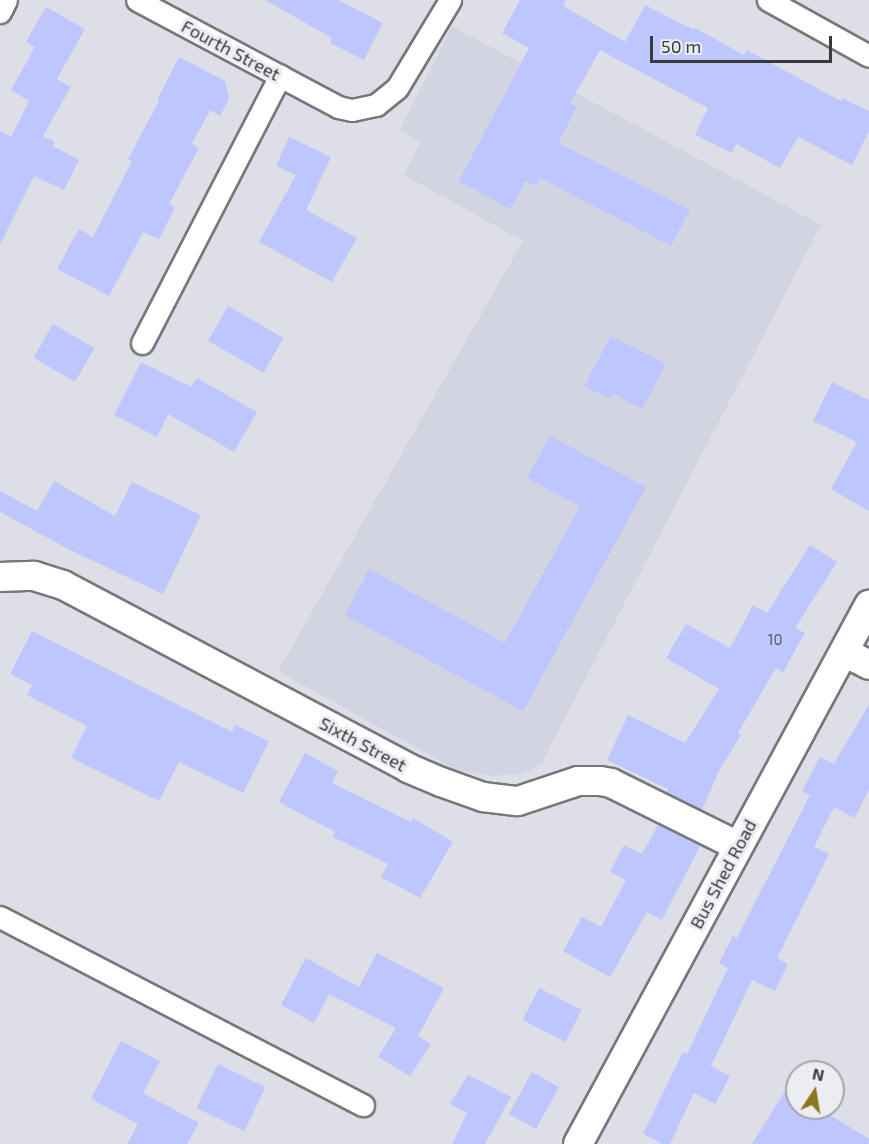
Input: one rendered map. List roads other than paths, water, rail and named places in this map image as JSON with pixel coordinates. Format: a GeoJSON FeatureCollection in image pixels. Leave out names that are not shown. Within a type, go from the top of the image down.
{"type":"FeatureCollection","features":[{"type":"Feature","properties":{"kind":"street"},"geometry":{"type":"LineString","coordinates":[[0,12],[6,0]]}},
{"type":"Feature","properties":{"kind":"street","name":"Fourth Street"},"geometry":{"type":"LineString","coordinates":[[137,0],[338,107],[352,110],[376,105],[397,88],[450,0]]}},
{"type":"Feature","properties":{"kind":"street"},"geometry":{"type":"LineString","coordinates":[[768,0],[797,7],[869,56]]}},
{"type":"Feature","properties":{"kind":"street"},"geometry":{"type":"LineString","coordinates":[[142,343],[280,76]]}},
{"type":"Feature","properties":{"kind":"street","name":"Sixth Street"},"geometry":{"type":"LineString","coordinates":[[0,577],[34,576],[63,585],[408,768],[441,782],[483,797],[518,801],[578,781],[611,783],[738,846]]}},
{"type":"Feature","properties":{"kind":"street","name":"Bus Shed Road"},"geometry":{"type":"LineString","coordinates":[[578,1144],[869,605]]}},
{"type":"Feature","properties":{"kind":"street"},"geometry":{"type":"LineString","coordinates":[[844,652],[869,665]]}},
{"type":"Feature","properties":{"kind":"street"},"geometry":{"type":"LineString","coordinates":[[0,916],[363,1105]]}}]}
